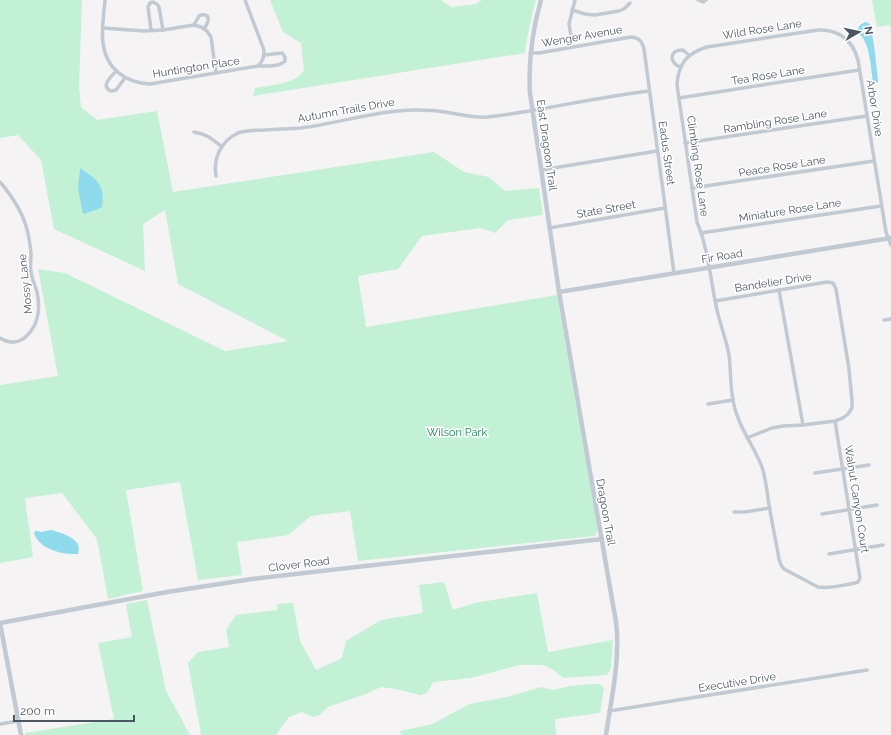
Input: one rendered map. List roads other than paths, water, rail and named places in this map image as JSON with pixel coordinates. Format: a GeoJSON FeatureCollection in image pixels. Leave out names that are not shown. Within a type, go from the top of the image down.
{"type":"FeatureCollection","features":[{"type":"Feature","properties":{"kind":"street"},"geometry":{"type":"LineString","coordinates":[[105,0],[103,28],[104,50],[115,69],[106,83],[107,89],[111,91],[115,90],[125,78]]}},
{"type":"Feature","properties":{"kind":"street"},"geometry":{"type":"LineString","coordinates":[[245,0],[263,45],[264,55],[262,63],[258,66]]}},
{"type":"Feature","properties":{"kind":"street","name":"East Dragoon Trail"},"geometry":{"type":"LineString","coordinates":[[541,0],[533,29],[529,80],[559,292]]}},
{"type":"Feature","properties":{"kind":"street"},"geometry":{"type":"LineString","coordinates":[[571,36],[569,24],[575,0]]}},
{"type":"Feature","properties":{"kind":"street"},"geometry":{"type":"LineString","coordinates":[[698,0],[702,2],[706,0]]}},
{"type":"Feature","properties":{"kind":"street"},"geometry":{"type":"LineString","coordinates":[[151,30],[148,7],[153,2],[159,7],[163,30]]}},
{"type":"Feature","properties":{"kind":"street"},"geometry":{"type":"LineString","coordinates":[[572,10],[594,15],[619,11],[624,9],[630,3]]}},
{"type":"Feature","properties":{"kind":"street"},"geometry":{"type":"LineString","coordinates":[[194,26],[199,16],[203,14],[208,18],[204,29]]}},
{"type":"Feature","properties":{"kind":"street"},"geometry":{"type":"LineString","coordinates":[[103,28],[163,30],[194,26],[204,29],[209,34],[212,42],[216,73]]}},
{"type":"Feature","properties":{"kind":"street","name":"Wild Rose Lane"},"geometry":{"type":"LineString","coordinates":[[689,55],[683,50],[680,50],[674,52],[672,60],[680,67],[689,55],[695,51],[707,47],[818,30],[838,34]]}},
{"type":"Feature","properties":{"kind":"street","name":"Arbor Drive"},"geometry":{"type":"LineString","coordinates":[[838,34],[852,45],[860,70],[886,232],[890,238],[891,245]]}},
{"type":"Feature","properties":{"kind":"street","name":"Wenger Avenue"},"geometry":{"type":"LineString","coordinates":[[530,53],[632,37],[638,38]]}},
{"type":"Feature","properties":{"kind":"street","name":"Eadus Street"},"geometry":{"type":"LineString","coordinates":[[638,38],[642,41],[643,45],[674,273]]}},
{"type":"Feature","properties":{"kind":"street","name":"Huntington Place"},"geometry":{"type":"LineString","coordinates":[[115,69],[125,78],[138,83],[150,84],[258,66],[271,66],[282,64],[285,61],[285,57],[282,53],[264,55]]}},
{"type":"Feature","properties":{"kind":"street","name":"Climbing Rose Lane"},"geometry":{"type":"LineString","coordinates":[[680,67],[677,79],[678,98],[697,222],[705,246],[719,319],[726,339],[733,400],[740,423],[765,476],[779,559],[782,568],[822,588],[855,583],[859,580]]}},
{"type":"Feature","properties":{"kind":"street","name":"Tea Rose Lane"},"geometry":{"type":"LineString","coordinates":[[678,98],[860,70]]}},
{"type":"Feature","properties":{"kind":"street","name":"Autumn Trails Drive"},"geometry":{"type":"LineString","coordinates":[[222,146],[229,139],[240,132],[314,126],[390,111],[429,110],[486,117],[649,91]]}},
{"type":"Feature","properties":{"kind":"street","name":"Rambling Rose Lane"},"geometry":{"type":"LineString","coordinates":[[685,143],[867,116]]}},
{"type":"Feature","properties":{"kind":"street"},"geometry":{"type":"LineString","coordinates":[[194,132],[204,134],[222,146],[218,152],[215,164],[216,176]]}},
{"type":"Feature","properties":{"kind":"street"},"geometry":{"type":"LineString","coordinates":[[541,170],[657,151]]}},
{"type":"Feature","properties":{"kind":"street","name":"Peace Rose Lane"},"geometry":{"type":"LineString","coordinates":[[692,188],[874,161]]}},
{"type":"Feature","properties":{"kind":"street","name":"Mossy Lane"},"geometry":{"type":"LineString","coordinates":[[0,182],[15,201],[26,226],[31,251],[32,279],[37,292],[39,311],[36,323],[32,330],[22,339],[6,342],[0,338]]}},
{"type":"Feature","properties":{"kind":"street","name":"Miniature Rose Lane"},"geometry":{"type":"LineString","coordinates":[[701,233],[882,206]]}},
{"type":"Feature","properties":{"kind":"street","name":"State Street"},"geometry":{"type":"LineString","coordinates":[[549,228],[665,208]]}},
{"type":"Feature","properties":{"kind":"street","name":"Fir Road"},"geometry":{"type":"LineString","coordinates":[[559,292],[890,238]]}},
{"type":"Feature","properties":{"kind":"street","name":"Bandelier Drive"},"geometry":{"type":"LineString","coordinates":[[715,301],[827,282],[833,283],[836,289],[846,347],[852,401],[852,408],[848,414],[835,421]]}},
{"type":"Feature","properties":{"kind":"street"},"geometry":{"type":"LineString","coordinates":[[779,290],[803,425]]}},
{"type":"Feature","properties":{"kind":"street","name":"Dragoon Trail"},"geometry":{"type":"LineString","coordinates":[[559,292],[614,612],[617,641],[616,666],[606,735]]}},
{"type":"Feature","properties":{"kind":"street"},"geometry":{"type":"LineString","coordinates":[[884,320],[891,319]]}},
{"type":"Feature","properties":{"kind":"street"},"geometry":{"type":"LineString","coordinates":[[708,404],[733,400]]}},
{"type":"Feature","properties":{"kind":"street"},"geometry":{"type":"LineString","coordinates":[[747,438],[772,428],[835,421]]}},
{"type":"Feature","properties":{"kind":"street","name":"Walnut Canyon Court"},"geometry":{"type":"LineString","coordinates":[[835,421],[860,575],[859,580]]}},
{"type":"Feature","properties":{"kind":"street"},"geometry":{"type":"LineString","coordinates":[[815,473],[869,464]]}},
{"type":"Feature","properties":{"kind":"street"},"geometry":{"type":"LineString","coordinates":[[822,514],[877,505]]}},
{"type":"Feature","properties":{"kind":"street"},"geometry":{"type":"LineString","coordinates":[[734,512],[745,512],[770,508]]}},
{"type":"Feature","properties":{"kind":"street","name":"Clover Road"},"geometry":{"type":"LineString","coordinates":[[0,623],[167,592],[252,579],[602,539]]}},
{"type":"Feature","properties":{"kind":"street"},"geometry":{"type":"LineString","coordinates":[[829,554],[883,545]]}},
{"type":"Feature","properties":{"kind":"street"},"geometry":{"type":"LineString","coordinates":[[0,623],[21,735]]}},
{"type":"Feature","properties":{"kind":"street","name":"Executive Drive"},"geometry":{"type":"LineString","coordinates":[[609,711],[867,670]]}},
{"type":"Feature","properties":{"kind":"street"},"geometry":{"type":"LineString","coordinates":[[0,724],[18,721]]}},
{"type":"Feature","properties":{"kind":"water"},"geometry":{"type":"Polygon","coordinates":[[[866,22],[870,24],[874,45],[878,80],[876,83],[873,82],[865,41],[857,33],[862,23],[866,22]]]}},
{"type":"Feature","properties":{"kind":"water"},"geometry":{"type":"Polygon","coordinates":[[[80,168],[92,176],[100,185],[103,197],[102,207],[83,214],[78,188],[80,168]]]}},
{"type":"Feature","properties":{"kind":"water"},"geometry":{"type":"Polygon","coordinates":[[[51,530],[66,535],[75,541],[78,544],[78,554],[52,550],[41,543],[34,533],[35,531],[41,532],[51,530]]]}},
{"type":"Feature","properties":{"kind":"park label","name":"Wilson Park"},"geometry":{"type":"Point","coordinates":[457,432]}}]}
